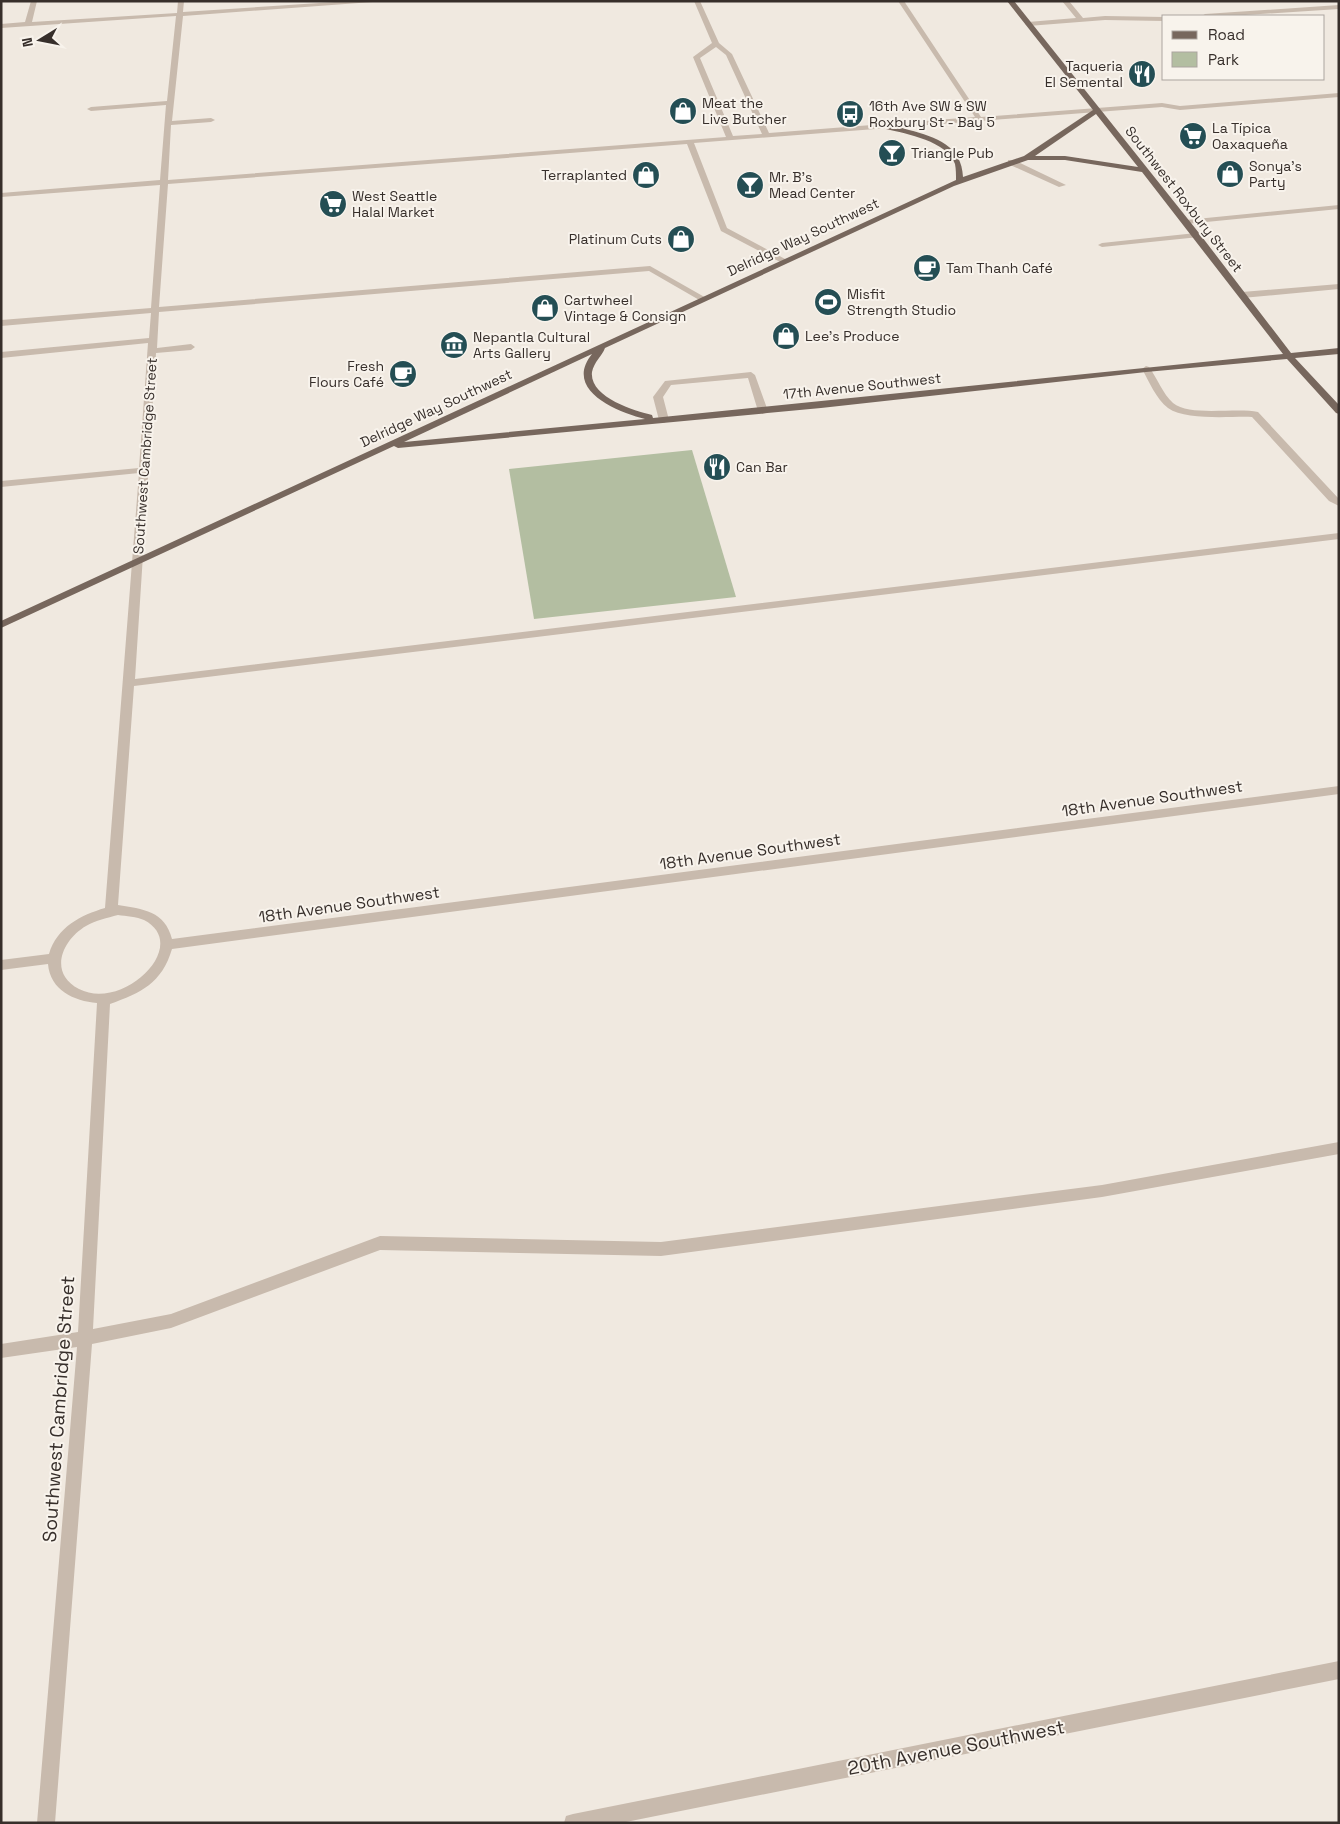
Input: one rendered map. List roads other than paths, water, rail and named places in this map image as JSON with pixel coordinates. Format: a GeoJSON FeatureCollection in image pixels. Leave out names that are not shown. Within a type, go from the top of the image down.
{"type":"FeatureCollection","features":[{"type":"Feature","properties":{"kind":"main road","name":"Southwest Roxbury Street"},"geometry":{"type":"LineString","coordinates":[[1010,1],[1186,222],[1290,357],[1339,411]]}},
{"type":"Feature","properties":{"kind":"main road","name":"Delridge Way Southwest"},"geometry":{"type":"LineString","coordinates":[[1,624],[960,180],[1026,158],[1096,111]]}},
{"type":"Feature","properties":{"kind":"main road"},"geometry":{"type":"LineString","coordinates":[[889,127],[926,138],[948,149],[959,162],[960,180]]}},
{"type":"Feature","properties":{"kind":"main road"},"geometry":{"type":"LineString","coordinates":[[1026,158],[1065,158],[1143,170]]}},
{"type":"Feature","properties":{"kind":"main road"},"geometry":{"type":"LineString","coordinates":[[606,344],[595,354],[589,365],[588,377],[592,388],[603,400],[618,408],[636,415],[664,420]]}},
{"type":"Feature","properties":{"kind":"main road","name":"17th Avenue Southwest"},"geometry":{"type":"LineString","coordinates":[[388,446],[763,411],[1146,369],[1339,351]]}},
{"type":"Feature","properties":{"kind":"street"},"geometry":{"type":"LineString","coordinates":[[28,24],[34,1]]}},
{"type":"Feature","properties":{"kind":"street","name":"Southwest Cambridge Street"},"geometry":{"type":"LineString","coordinates":[[111,912],[130,683],[168,123],[181,1]]}},
{"type":"Feature","properties":{"kind":"street"},"geometry":{"type":"LineString","coordinates":[[1,26],[384,1]]}},
{"type":"Feature","properties":{"kind":"street"},"geometry":{"type":"LineString","coordinates":[[697,1],[716,44],[729,54],[767,136]]}},
{"type":"Feature","properties":{"kind":"street"},"geometry":{"type":"LineString","coordinates":[[901,1],[980,120]]}},
{"type":"Feature","properties":{"kind":"street"},"geometry":{"type":"LineString","coordinates":[[1065,1],[1081,20]]}},
{"type":"Feature","properties":{"kind":"street"},"geometry":{"type":"LineString","coordinates":[[1314,1],[1322,8]]}},
{"type":"Feature","properties":{"kind":"street"},"geometry":{"type":"LineString","coordinates":[[1220,15],[1339,7]]}},
{"type":"Feature","properties":{"kind":"street"},"geometry":{"type":"LineString","coordinates":[[1028,24],[1105,18],[1162,19]]}},
{"type":"Feature","properties":{"kind":"street"},"geometry":{"type":"LineString","coordinates":[[716,44],[696,57],[731,139]]}},
{"type":"Feature","properties":{"kind":"street"},"geometry":{"type":"LineString","coordinates":[[1162,105],[1170,101],[1339,87]]}},
{"type":"Feature","properties":{"kind":"street"},"geometry":{"type":"LineString","coordinates":[[1,195],[1162,105],[1180,108],[1339,95]]}},
{"type":"Feature","properties":{"kind":"street"},"geometry":{"type":"LineString","coordinates":[[91,109],[170,103]]}},
{"type":"Feature","properties":{"kind":"street"},"geometry":{"type":"LineString","coordinates":[[168,123],[211,120]]}},
{"type":"Feature","properties":{"kind":"street"},"geometry":{"type":"LineString","coordinates":[[690,142],[724,229],[784,262]]}},
{"type":"Feature","properties":{"kind":"street"},"geometry":{"type":"LineString","coordinates":[[1011,162],[1062,185]]}},
{"type":"Feature","properties":{"kind":"street"},"geometry":{"type":"LineString","coordinates":[[1186,222],[1339,207]]}},
{"type":"Feature","properties":{"kind":"street"},"geometry":{"type":"LineString","coordinates":[[1102,244],[1196,235]]}},
{"type":"Feature","properties":{"kind":"street"},"geometry":{"type":"LineString","coordinates":[[1,323],[650,268],[704,299]]}},
{"type":"Feature","properties":{"kind":"street"},"geometry":{"type":"LineString","coordinates":[[1242,295],[1339,286]]}},
{"type":"Feature","properties":{"kind":"street"},"geometry":{"type":"LineString","coordinates":[[1,355],[153,340]]}},
{"type":"Feature","properties":{"kind":"street"},"geometry":{"type":"LineString","coordinates":[[152,351],[191,347]]}},
{"type":"Feature","properties":{"kind":"street"},"geometry":{"type":"LineString","coordinates":[[1146,369],[1170,404],[1176,409],[1202,413],[1256,414],[1332,500],[1339,503]]}},
{"type":"Feature","properties":{"kind":"street"},"geometry":{"type":"LineString","coordinates":[[664,420],[658,397],[668,383],[750,375],[763,411]]}},
{"type":"Feature","properties":{"kind":"street"},"geometry":{"type":"LineString","coordinates":[[1,484],[143,470]]}},
{"type":"Feature","properties":{"kind":"street"},"geometry":{"type":"LineString","coordinates":[[130,683],[1339,536]]}},
{"type":"Feature","properties":{"kind":"street","name":"18th Avenue Southwest"},"geometry":{"type":"LineString","coordinates":[[166,945],[1339,790]]}},
{"type":"Feature","properties":{"kind":"street"},"geometry":{"type":"LineString","coordinates":[[135,911],[150,916],[161,926],[168,939],[166,945],[166,954],[159,969],[145,982],[128,993],[104,998],[88,998],[72,993],[60,984],[54,972],[54,958],[59,944],[70,931],[84,921],[100,914],[135,911]]}},
{"type":"Feature","properties":{"kind":"street"},"geometry":{"type":"LineString","coordinates":[[1,965],[54,958]]}},
{"type":"Feature","properties":{"kind":"street","name":"Southwest Cambridge Street"},"geometry":{"type":"LineString","coordinates":[[46,1823],[84,1338],[104,998]]}},
{"type":"Feature","properties":{"kind":"street"},"geometry":{"type":"LineString","coordinates":[[1,1351],[84,1338],[171,1321],[380,1243],[661,1249],[1102,1191],[1339,1148]]}},
{"type":"Feature","properties":{"kind":"street","name":"20th Avenue Southwest"},"geometry":{"type":"LineString","coordinates":[[573,1823],[1339,1670]]}},
{"type":"Feature","properties":{"kind":"place","name":"Taqueria El Semental"},"geometry":{"type":"Point","coordinates":[1142,74]}},
{"type":"Feature","properties":{"kind":"place","name":"Meat the Live Butcher"},"geometry":{"type":"Point","coordinates":[683,111]}},
{"type":"Feature","properties":{"kind":"place","name":"16th Ave SW & SW Roxbury St - Bay 5"},"geometry":{"type":"Point","coordinates":[850,114]}},
{"type":"Feature","properties":{"kind":"place","name":"La Típica Oaxaqueña"},"geometry":{"type":"Point","coordinates":[1193,136]}},
{"type":"Feature","properties":{"kind":"place","name":"Triangle Pub"},"geometry":{"type":"Point","coordinates":[892,153]}},
{"type":"Feature","properties":{"kind":"place","name":"Sonya's Party"},"geometry":{"type":"Point","coordinates":[1230,174]}},
{"type":"Feature","properties":{"kind":"place","name":"Terraplanted"},"geometry":{"type":"Point","coordinates":[646,175]}},
{"type":"Feature","properties":{"kind":"place","name":"Mr. B’s Mead Center"},"geometry":{"type":"Point","coordinates":[750,185]}},
{"type":"Feature","properties":{"kind":"place","name":"West Seattle Halal Market"},"geometry":{"type":"Point","coordinates":[333,204]}},
{"type":"Feature","properties":{"kind":"place","name":"Platinum Cuts"},"geometry":{"type":"Point","coordinates":[681,239]}},
{"type":"Feature","properties":{"kind":"place","name":"Tam Thanh Café"},"geometry":{"type":"Point","coordinates":[927,268]}},
{"type":"Feature","properties":{"kind":"place","name":"Misfit Strength Studio"},"geometry":{"type":"Point","coordinates":[828,302]}},
{"type":"Feature","properties":{"kind":"place","name":"Cartwheel Vintage & Consign"},"geometry":{"type":"Point","coordinates":[545,308]}},
{"type":"Feature","properties":{"kind":"place","name":"Lee's Produce"},"geometry":{"type":"Point","coordinates":[786,336]}},
{"type":"Feature","properties":{"kind":"place","name":"Nepantla Cultural Arts Gallery"},"geometry":{"type":"Point","coordinates":[454,345]}},
{"type":"Feature","properties":{"kind":"place","name":"Fresh Flours Café"},"geometry":{"type":"Point","coordinates":[403,374]}},
{"type":"Feature","properties":{"kind":"place","name":"Can Bar"},"geometry":{"type":"Point","coordinates":[717,467]}}]}
